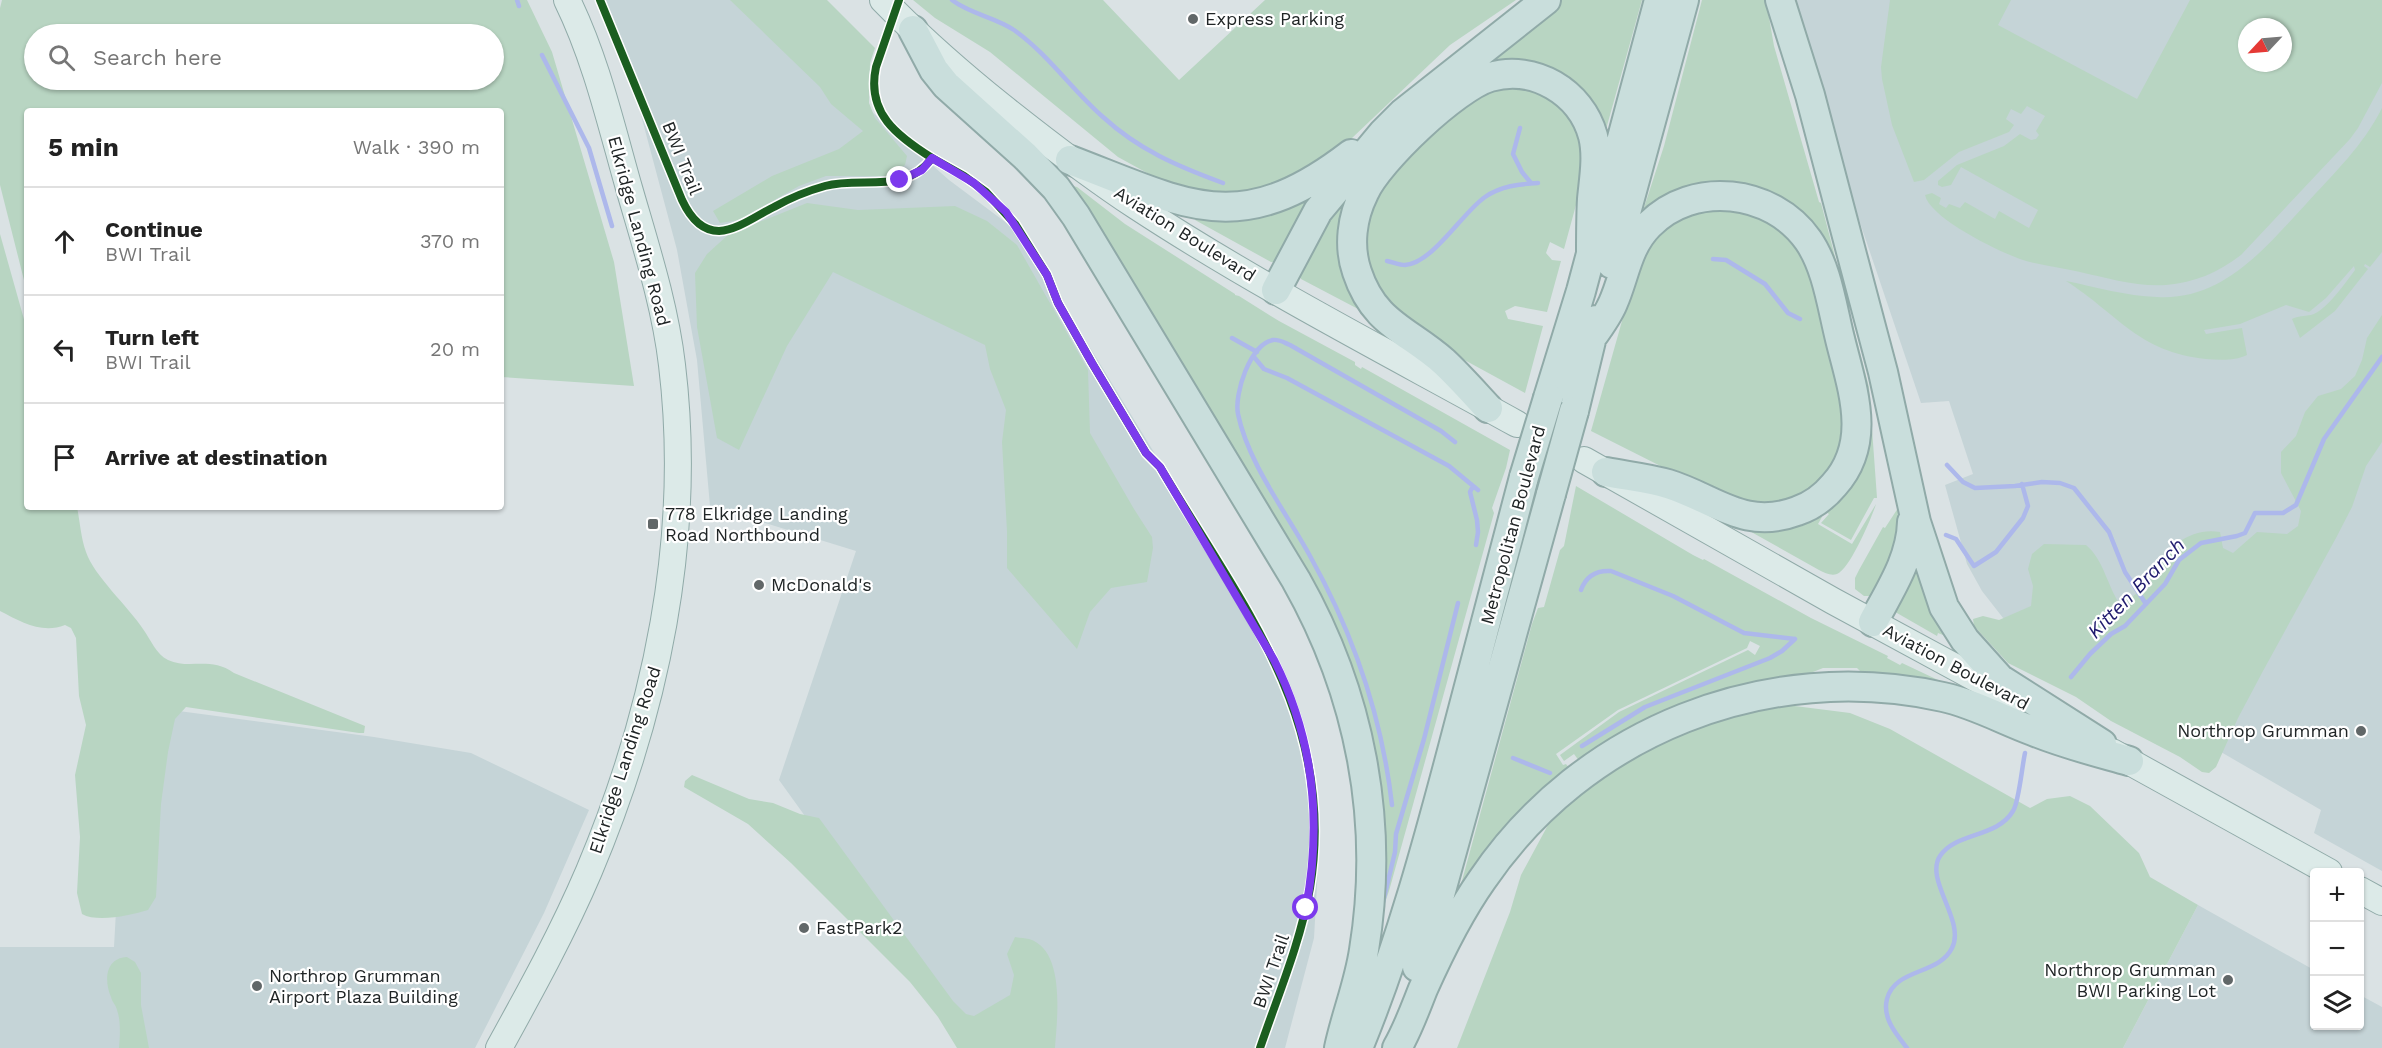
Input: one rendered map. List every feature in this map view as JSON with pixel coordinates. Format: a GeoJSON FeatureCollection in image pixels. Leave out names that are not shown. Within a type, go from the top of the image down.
{"type":"FeatureCollection","features":[{"type":"Feature","properties":{"kind":"highway"},"geometry":{"type":"LineString","coordinates":[[1276,290],[1318,211],[1383,133],[1412,107],[1546,0]]}},
{"type":"Feature","properties":{"kind":"highway","name":"Metropolitan Boulevard"},"geometry":{"type":"LineString","coordinates":[[1358,1048],[1375,1006],[1427,840],[1524,477],[1591,254],[1659,0]]}},
{"type":"Feature","properties":{"kind":"highway","name":"Metropolitan Boulevard"},"geometry":{"type":"LineString","coordinates":[[1388,1048],[1436,909],[1574,411],[1684,0]]}},
{"type":"Feature","properties":{"kind":"highway"},"geometry":{"type":"LineString","coordinates":[[1780,0],[1810,95],[1883,372],[1922,546],[1944,607],[1956,628],[2000,680],[2129,761]]}},
{"type":"Feature","properties":{"kind":"highway"},"geometry":{"type":"LineString","coordinates":[[913,30],[934,69],[946,85],[1025,156],[1056,188],[1071,209],[1296,580],[1326,636],[1343,680],[1357,729],[1366,776],[1371,827],[1370,903],[1364,951],[1354,999],[1340,1048]]}},
{"type":"Feature","properties":{"kind":"highway"},"geometry":{"type":"LineString","coordinates":[[1488,408],[1444,362],[1386,320],[1365,291],[1353,256],[1352,236],[1359,202],[1372,179],[1418,130],[1469,86],[1498,75],[1519,74],[1540,78],[1558,87],[1574,101],[1586,118],[1593,138],[1595,165],[1591,254]]}},
{"type":"Feature","properties":{"kind":"highway"},"geometry":{"type":"LineString","coordinates":[[1070,160],[1183,202],[1208,207],[1232,207],[1261,203],[1295,191],[1383,133]]}},
{"type":"Feature","properties":{"kind":"highway"},"geometry":{"type":"LineString","coordinates":[[1592,337],[1613,304],[1629,255],[1636,242],[1657,218],[1680,204],[1710,197],[1737,197],[1764,204],[1786,217],[1797,227],[1808,240],[1820,263],[1848,370],[1858,419],[1852,456],[1837,482],[1817,501],[1785,515],[1764,517],[1746,515],[1666,483],[1595,466]]}},
{"type":"Feature","properties":{"kind":"highway"},"geometry":{"type":"LineString","coordinates":[[1873,622],[1901,569],[1908,550],[1912,532],[1911,502]]}},
{"type":"Feature","properties":{"kind":"highway"},"geometry":{"type":"LineString","coordinates":[[1397,1048],[1455,923],[1486,874],[1510,842],[1555,797],[1598,763],[1634,741],[1688,716],[1729,702],[1773,692],[1814,687],[1882,687],[1960,701],[2034,732],[2129,761]]}},
{"type":"Feature","properties":{"kind":"main road","name":"Elkridge Landing Road"},"geometry":{"type":"LineString","coordinates":[[499,1048],[544,967],[589,870],[638,732],[659,657],[673,572],[678,502],[677,436],[672,365],[657,285],[599,84],[567,0]]}},
{"type":"Feature","properties":{"kind":"main road","name":"Aviation Boulevard"},"geometry":{"type":"LineString","coordinates":[[883,0],[966,77],[1070,160],[1136,206],[1276,290],[1517,424]]}},
{"type":"Feature","properties":{"kind":"main road","name":"Aviation Boulevard"},"geometry":{"type":"LineString","coordinates":[[1595,466],[2320,868]]}},
{"type":"Feature","properties":{"kind":"shaded area"},"geometry":{"type":"Polygon","coordinates":[[[603,0],[765,0],[862,103],[949,180],[1020,233],[1254,616],[1290,697],[1308,760],[1319,849],[1314,938],[1285,1048],[972,1048],[779,780],[856,551],[710,506],[697,360],[677,250],[638,104],[603,0]]]}},
{"type":"Feature","properties":{"kind":"shaded area"},"geometry":{"type":"Polygon","coordinates":[[[1783,0],[2382,0],[2382,871],[2314,833],[2321,810],[2014,632],[1982,591],[1967,564],[1945,485],[1973,474],[1949,401],[1921,403],[1783,0]]]}},
{"type":"Feature","properties":{"kind":"shaded area"},"geometry":{"type":"Polygon","coordinates":[[[156,708],[374,737],[471,753],[589,810],[544,913],[475,1048],[0,1048],[0,947],[114,947],[127,714],[156,708]]]}},
{"type":"Feature","properties":{"kind":"shaded area"},"geometry":{"type":"Polygon","coordinates":[[[2198,905],[2310,968],[2310,1030],[2364,1030],[2364,997],[2382,1007],[2382,1048],[2123,1048],[2198,905]]]}},
{"type":"Feature","properties":{"kind":"green space"},"geometry":{"type":"Polygon","coordinates":[[[2,0],[527,0],[552,52],[614,262],[634,386],[504,377],[504,108],[24,108],[24,280],[0,185],[0,8],[2,0]]]}},
{"type":"Feature","properties":{"kind":"green space"},"geometry":{"type":"Polygon","coordinates":[[[730,0],[827,0],[875,48],[870,63],[869,103],[875,118],[907,156],[905,165],[888,176],[826,176],[799,186],[739,220],[720,223],[713,211],[772,176],[839,149],[863,131],[831,104],[820,87],[730,0]]]}},
{"type":"Feature","properties":{"kind":"green space"},"geometry":{"type":"Polygon","coordinates":[[[913,0],[1103,0],[1179,80],[1265,0],[1516,0],[1450,45],[1332,157],[1308,172],[1228,200],[1169,185],[1118,157],[990,52],[935,18],[913,0]]]}},
{"type":"Feature","properties":{"kind":"green space"},"geometry":{"type":"Polygon","coordinates":[[[1561,0],[1642,0],[1605,133],[1523,65],[1364,176],[1351,294],[1360,310],[1301,279],[1299,275],[1328,207],[1561,0]]]}},
{"type":"Feature","properties":{"kind":"green space"},"geometry":{"type":"Polygon","coordinates":[[[1702,0],[1766,0],[1774,46],[1821,203],[1869,387],[1877,498],[1874,498],[1851,540],[1821,523],[1829,514],[1823,510],[1818,524],[1852,544],[1876,504],[1854,553],[1842,570],[1835,575],[1819,570],[1737,524],[1852,476],[1828,265],[1773,199],[1640,220],[1664,146],[1702,0]]]}},
{"type":"Feature","properties":{"kind":"green space"},"geometry":{"type":"Polygon","coordinates":[[[1890,0],[2011,0],[1998,25],[2137,99],[2190,0],[2382,0],[2382,83],[2358,128],[2241,255],[2206,276],[2176,284],[2133,283],[2026,261],[2001,251],[1953,225],[1930,204],[1925,195],[1932,193],[1941,198],[1939,204],[1946,208],[1949,204],[1960,208],[1965,202],[1995,219],[1999,211],[2029,228],[2038,210],[1961,167],[1951,185],[1942,187],[1938,185],[1938,181],[1957,165],[2004,146],[2020,134],[2031,140],[2036,139],[2039,135],[2036,131],[2045,116],[2027,106],[2021,114],[2011,109],[2006,119],[2014,125],[2009,132],[1959,152],[1924,180],[1914,182],[1892,125],[1881,67],[1890,0]]]}},
{"type":"Feature","properties":{"kind":"green space"},"geometry":{"type":"Polygon","coordinates":[[[1519,85],[1561,102],[1585,146],[1579,194],[1564,249],[1550,242],[1546,253],[1552,260],[1561,261],[1547,312],[1515,306],[1505,311],[1508,319],[1543,326],[1525,393],[1415,333],[1376,287],[1362,239],[1376,193],[1421,143],[1479,93],[1519,85]]]}},
{"type":"Feature","properties":{"kind":"green space"},"geometry":{"type":"Polygon","coordinates":[[[2382,108],[2382,252],[2370,267],[2365,264],[2364,266],[2368,269],[2335,311],[2300,338],[2292,319],[2311,315],[2323,308],[2355,270],[2354,266],[2326,298],[2309,312],[2286,305],[2240,324],[2204,330],[2206,334],[2242,328],[2247,355],[2227,360],[2183,355],[2146,340],[2066,281],[2122,293],[2157,297],[2181,296],[2222,281],[2258,254],[2291,221],[2357,147],[2382,108]]]}},
{"type":"Feature","properties":{"kind":"green space"},"geometry":{"type":"Polygon","coordinates":[[[1327,181],[1279,262],[1271,262],[1195,220],[1198,213],[1327,181]]]}},
{"type":"Feature","properties":{"kind":"green space"},"geometry":{"type":"Polygon","coordinates":[[[1073,186],[1125,224],[1235,295],[1355,362],[1355,365],[1361,369],[1362,367],[1510,450],[1492,508],[1494,513],[1389,891],[1376,929],[1364,720],[1070,192],[1073,186]]]}},
{"type":"Feature","properties":{"kind":"green space"},"geometry":{"type":"Polygon","coordinates":[[[807,203],[858,210],[955,206],[987,221],[1017,245],[1088,370],[1090,433],[1152,537],[1153,548],[1147,582],[1111,588],[1090,612],[1077,649],[1007,568],[1002,442],[1006,410],[990,369],[985,345],[833,272],[787,346],[739,450],[717,438],[697,327],[695,273],[707,254],[729,234],[807,203]]]}},
{"type":"Feature","properties":{"kind":"green space"},"geometry":{"type":"Polygon","coordinates":[[[1709,205],[1773,219],[1808,260],[1849,427],[1826,482],[1779,507],[1724,498],[1591,431],[1642,250],[1656,229],[1709,205]]]}},
{"type":"Feature","properties":{"kind":"green space"},"geometry":{"type":"Polygon","coordinates":[[[0,234],[24,319],[24,510],[78,510],[86,552],[96,571],[137,620],[157,650],[168,660],[184,664],[217,665],[365,726],[364,733],[186,707],[175,719],[168,752],[161,804],[156,897],[148,910],[124,916],[89,917],[82,914],[77,893],[80,837],[75,775],[86,725],[79,696],[76,638],[71,628],[65,625],[48,628],[32,626],[0,611],[0,234]]]}},
{"type":"Feature","properties":{"kind":"green space"},"geometry":{"type":"Polygon","coordinates":[[[2382,315],[2382,442],[2366,466],[2352,507],[2336,538],[2238,718],[2216,767],[2209,773],[2202,772],[2180,757],[2111,721],[2076,697],[2008,663],[1974,626],[1973,619],[1983,616],[1999,620],[2031,606],[2033,586],[2028,569],[2032,554],[2044,544],[2086,545],[2097,558],[2121,606],[2146,586],[2167,553],[2191,535],[2200,532],[2220,532],[2223,548],[2233,553],[2257,532],[2287,534],[2298,526],[2301,511],[2281,473],[2281,452],[2296,436],[2305,412],[2318,396],[2341,389],[2355,376],[2362,360],[2367,338],[2382,315]]]}},
{"type":"Feature","properties":{"kind":"green space"},"geometry":{"type":"Polygon","coordinates":[[[1576,486],[1693,555],[1811,618],[1888,656],[1887,658],[1900,665],[1902,663],[1974,697],[1865,676],[1857,668],[1823,668],[1582,765],[1574,754],[1564,761],[1560,755],[1619,712],[1748,650],[1755,655],[1760,646],[1750,641],[1747,648],[1618,710],[1556,754],[1563,765],[1566,764],[1572,772],[1457,899],[1532,624],[1538,608],[1544,607],[1560,550],[1564,546],[1576,486]]]}},
{"type":"Feature","properties":{"kind":"green space"},"geometry":{"type":"Polygon","coordinates":[[[1900,505],[1904,538],[1872,596],[1864,596],[1855,589],[1855,578],[1883,527],[1885,528],[1900,505]]]}},
{"type":"Feature","properties":{"kind":"green space"},"geometry":{"type":"Polygon","coordinates":[[[1916,556],[1947,632],[1943,635],[1938,633],[1937,636],[1890,609],[1916,556]]]}},
{"type":"Feature","properties":{"kind":"green space"},"geometry":{"type":"Polygon","coordinates":[[[1779,704],[1850,713],[1890,729],[2030,808],[2047,799],[2070,796],[2090,806],[2139,853],[2150,877],[2198,905],[2123,1048],[1457,1048],[1510,912],[1521,875],[1555,812],[1662,729],[1779,704]]]}},
{"type":"Feature","properties":{"kind":"green space"},"geometry":{"type":"Polygon","coordinates":[[[692,775],[749,799],[773,803],[800,814],[819,818],[953,1001],[966,1014],[974,1016],[1010,995],[1014,975],[1007,954],[1015,937],[1029,939],[1041,946],[1049,957],[1057,987],[1055,1048],[957,1048],[938,1017],[910,982],[791,863],[748,824],[684,787],[685,781],[692,775]]]}},
{"type":"Feature","properties":{"kind":"green space"},"geometry":{"type":"Polygon","coordinates":[[[127,957],[135,962],[141,973],[141,1005],[149,1048],[119,1048],[119,1019],[107,978],[114,961],[127,957]]]}},
{"type":"Feature","properties":{"kind":"waterway"},"geometry":{"type":"LineString","coordinates":[[517,0],[519,6]]}},
{"type":"Feature","properties":{"kind":"waterway"},"geometry":{"type":"LineString","coordinates":[[952,0],[1014,30],[1049,61],[1092,106],[1130,139],[1174,163],[1223,183]]}},
{"type":"Feature","properties":{"kind":"waterway"},"geometry":{"type":"LineString","coordinates":[[542,55],[589,148],[612,226]]}},
{"type":"Feature","properties":{"kind":"waterway"},"geometry":{"type":"LineString","coordinates":[[1520,128],[1513,154],[1522,172],[1531,183]]}},
{"type":"Feature","properties":{"kind":"waterway"},"geometry":{"type":"LineString","coordinates":[[1387,261],[1400,265],[1416,262],[1437,247],[1485,197],[1510,186],[1538,183]]}},
{"type":"Feature","properties":{"kind":"waterway"},"geometry":{"type":"LineString","coordinates":[[1713,259],[1726,260],[1765,284],[1788,313],[1800,319]]}},
{"type":"Feature","properties":{"kind":"waterway"},"geometry":{"type":"LineString","coordinates":[[1232,338],[1257,352]]}},
{"type":"Feature","properties":{"kind":"waterway"},"geometry":{"type":"LineString","coordinates":[[1392,805],[1381,740],[1352,645],[1325,585],[1250,451],[1238,414],[1237,405],[1241,383],[1257,350],[1273,340],[1280,341],[1441,431],[1455,442]]}},
{"type":"Feature","properties":{"kind":"waterway"},"geometry":{"type":"LineString","coordinates":[[1254,357],[1264,369],[1287,378],[1449,466],[1478,490]]}},
{"type":"Feature","properties":{"kind":"waterway","name":"Kitten Branch"},"geometry":{"type":"LineString","coordinates":[[2071,677],[2090,654],[2111,634],[2125,626],[2165,584],[2179,560],[2201,543],[2245,533],[2255,513],[2283,513],[2296,505],[2324,439],[2382,357]]}},
{"type":"Feature","properties":{"kind":"waterway"},"geometry":{"type":"LineString","coordinates":[[1947,465],[1963,482],[1975,488],[2042,482],[2060,483],[2074,488],[2109,532],[2125,572],[2146,604]]}},
{"type":"Feature","properties":{"kind":"waterway"},"geometry":{"type":"LineString","coordinates":[[1946,535],[1956,539],[1974,566],[1996,552],[2023,518],[2028,506],[2022,484]]}},
{"type":"Feature","properties":{"kind":"waterway"},"geometry":{"type":"LineString","coordinates":[[1473,486],[1470,492],[1477,520],[1476,545]]}},
{"type":"Feature","properties":{"kind":"waterway"},"geometry":{"type":"LineString","coordinates":[[1581,590],[1592,575],[1611,571],[1673,596],[1744,633],[1795,639]]}},
{"type":"Feature","properties":{"kind":"waterway"},"geometry":{"type":"LineString","coordinates":[[1383,902],[1395,852],[1396,834],[1424,739],[1458,603]]}},
{"type":"Feature","properties":{"kind":"waterway"},"geometry":{"type":"LineString","coordinates":[[1582,746],[1645,707],[1770,658],[1795,639]]}},
{"type":"Feature","properties":{"kind":"waterway","name":"Kitten Branch"},"geometry":{"type":"LineString","coordinates":[[1907,1048],[1888,1019],[1887,999],[1899,982],[1946,957],[1955,937],[1950,913],[1940,889],[1936,866],[1940,856],[1947,848],[2006,820],[2017,800],[2025,753]]}},
{"type":"Feature","properties":{"kind":"waterway"},"geometry":{"type":"LineString","coordinates":[[1513,758],[1550,773]]}},
{"type":"Feature","properties":{"kind":"cycle path","name":"BWI Trail"},"geometry":{"type":"LineString","coordinates":[[600,0],[682,200],[692,216],[706,228],[719,231],[733,228],[805,192],[825,186],[839,183],[882,182],[909,177],[932,158],[964,176],[986,192],[1015,224],[1047,275],[1058,303],[1146,453],[1160,467],[1250,615],[1276,665],[1296,716],[1310,770],[1315,827],[1310,888],[1295,949],[1260,1048]]}},
{"type":"Feature","properties":{"kind":"cycle path"},"geometry":{"type":"LineString","coordinates":[[899,0],[876,67],[874,83],[876,98],[887,122],[896,132],[932,158]]}},
{"type":"Feature","properties":{"kind":"place","name":"Express Parking"},"geometry":{"type":"Point","coordinates":[1193,19]}},
{"type":"Feature","properties":{"kind":"place","name":"778 Elkridge Landing Road Northbound"},"geometry":{"type":"Point","coordinates":[653,524]}},
{"type":"Feature","properties":{"kind":"place","name":"McDonald's"},"geometry":{"type":"Point","coordinates":[759,585]}},
{"type":"Feature","properties":{"kind":"place","name":"Northrop Grumman"},"geometry":{"type":"Point","coordinates":[2361,731]}},
{"type":"Feature","properties":{"kind":"place","name":"FastPark2"},"geometry":{"type":"Point","coordinates":[804,928]}},
{"type":"Feature","properties":{"kind":"place","name":"Northrop Grumman BWI Parking Lot"},"geometry":{"type":"Point","coordinates":[2228,980]}},
{"type":"Feature","properties":{"kind":"place","name":"Northrop Grumman Airport Plaza Building"},"geometry":{"type":"Point","coordinates":[257,986]}},
{"type":"Feature","properties":{"kind":"route"},"geometry":{"type":"LineString","coordinates":[[900,180],[915,175],[932,158],[974,183],[1006,212],[1047,275],[1058,303],[1092,363],[1146,453],[1160,467],[1274,660],[1288,689],[1304,737],[1314,791],[1314,847],[1306,908]]}}]}
